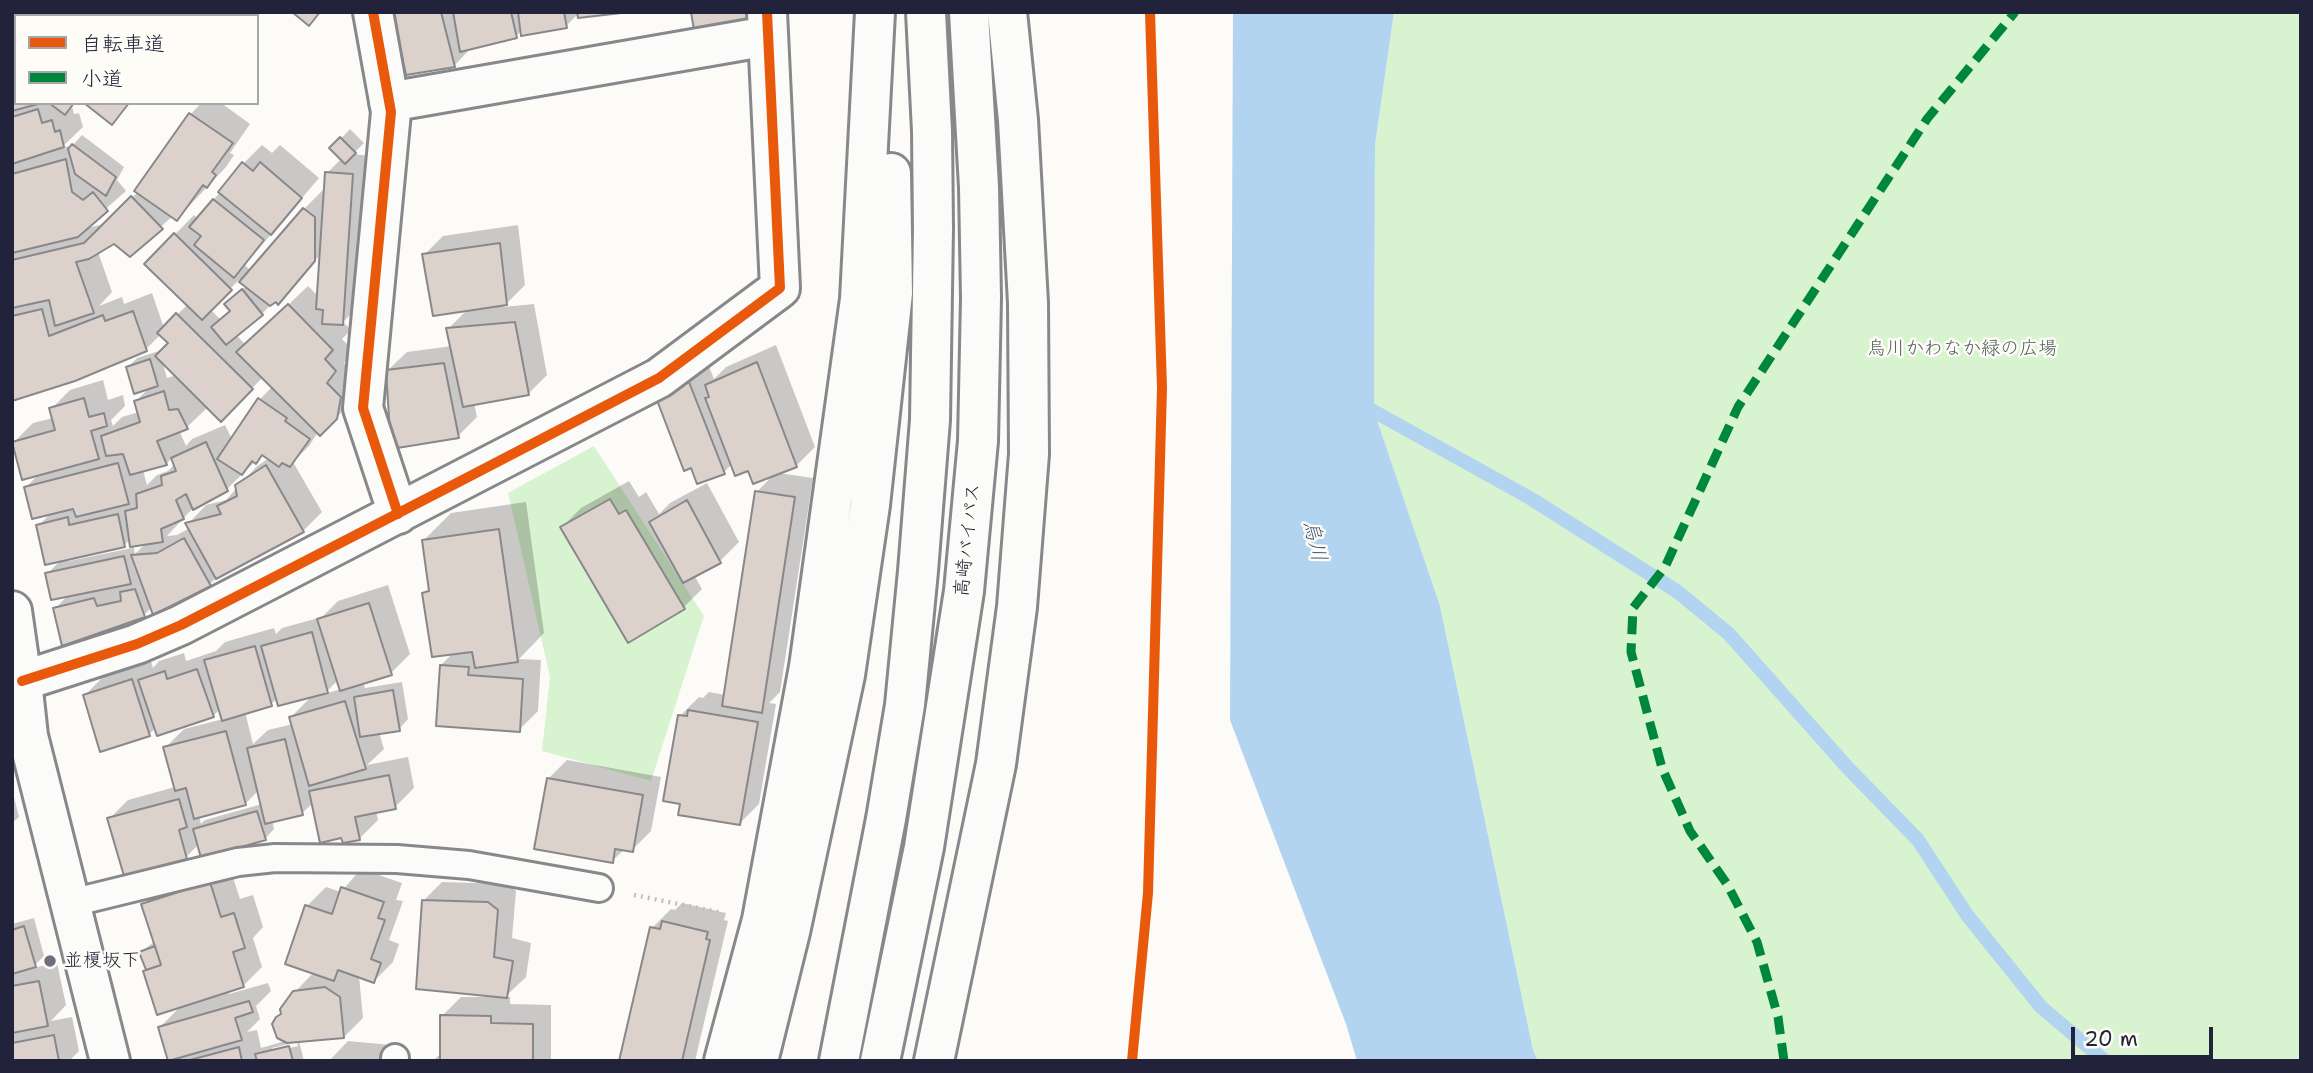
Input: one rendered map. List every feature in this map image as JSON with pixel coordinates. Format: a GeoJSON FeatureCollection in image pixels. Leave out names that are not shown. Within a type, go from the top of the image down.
{"type":"FeatureCollection","features":[{"type":"Feature","properties":{"kind":"main road"},"geometry":{"type":"LineString","coordinates":[[373,12],[391,112],[363,408],[398,514]]}},
{"type":"Feature","properties":{"kind":"main road"},"geometry":{"type":"LineString","coordinates":[[724,1061],[762,920],[809,667],[860,299],[876,12]]}},
{"type":"Feature","properties":{"kind":"main road"},"geometry":{"type":"LineString","coordinates":[[758,1061],[790,932],[845,675],[870,505],[892,293],[890,164],[882,12]]}},
{"type":"Feature","properties":{"kind":"main road"},"geometry":{"type":"LineString","coordinates":[[839,1061],[905,705],[918,571],[930,420],[933,228],[932,131],[926,12]]}},
{"type":"Feature","properties":{"kind":"main road","name":"高崎バイパス"},"geometry":{"type":"LineString","coordinates":[[880,1061],[937,765],[964,591],[978,441],[981,298],[979,187],[969,12]]}},
{"type":"Feature","properties":{"kind":"main road"},"geometry":{"type":"LineString","coordinates":[[934,1061],[996,764],[1017,607],[1029,454],[1028,303],[1018,120],[1007,12]]}},
{"type":"Feature","properties":{"kind":"main road"},"geometry":{"type":"LineString","coordinates":[[22,681],[137,644],[181,625],[398,514],[659,378],[780,288],[768,24],[389,102]]}},
{"type":"Feature","properties":{"kind":"main road"},"geometry":{"type":"LineString","coordinates":[[13,614],[28,736],[110,1061]]}},
{"type":"Feature","properties":{"kind":"lane"},"geometry":{"type":"LineString","coordinates":[[71,903],[238,862],[275,859],[397,859],[470,865],[599,888]]}},
{"type":"Feature","properties":{"kind":"path"},"geometry":{"type":"LineString","coordinates":[[599,888],[731,914]]}},
{"type":"Feature","properties":{"kind":"green space","name":"烏川かわなか緑の広場"},"geometry":{"type":"Polygon","coordinates":[[[1394,12],[2301,12],[2301,1061],[1538,1061],[1533,1050],[1440,606],[1374,411],[1375,145],[1394,12]]]}},
{"type":"Feature","properties":{"kind":"green space"},"geometry":{"type":"Polygon","coordinates":[[[594,446],[704,616],[651,781],[542,751],[550,677],[508,493],[594,446]]]}},
{"type":"Feature","properties":{"kind":"water","name":"烏川"},"geometry":{"type":"Polygon","coordinates":[[[1233,12],[1394,12],[1375,145],[1374,411],[1440,606],[1533,1050],[1538,1061],[1357,1061],[1346,1024],[1230,720],[1233,12]]]}},
{"type":"Feature","properties":{"kind":"building"},"geometry":{"type":"Polygon","coordinates":[[[74,12],[116,12],[114,14],[74,12]]]}},
{"type":"Feature","properties":{"kind":"building"},"geometry":{"type":"Polygon","coordinates":[[[292,12],[320,12],[309,26],[292,12]]]}},
{"type":"Feature","properties":{"kind":"building"},"geometry":{"type":"Polygon","coordinates":[[[391,12],[441,12],[455,67],[406,75],[391,12]]]}},
{"type":"Feature","properties":{"kind":"building"},"geometry":{"type":"Polygon","coordinates":[[[453,12],[511,12],[517,38],[460,52],[453,12]]]}},
{"type":"Feature","properties":{"kind":"building"},"geometry":{"type":"Polygon","coordinates":[[[518,12],[564,12],[567,28],[521,36],[518,12]]]}},
{"type":"Feature","properties":{"kind":"building"},"geometry":{"type":"Polygon","coordinates":[[[577,12],[630,12],[578,18],[577,12]]]}},
{"type":"Feature","properties":{"kind":"building"},"geometry":{"type":"Polygon","coordinates":[[[691,12],[747,12],[749,21],[694,30],[691,12]]]}},
{"type":"Feature","properties":{"kind":"building"},"geometry":{"type":"Polygon","coordinates":[[[12,77],[14,105],[34,105],[12,111],[12,77]]]}},
{"type":"Feature","properties":{"kind":"building"},"geometry":{"type":"Polygon","coordinates":[[[52,105],[72,105],[65,115],[52,105]]]}},
{"type":"Feature","properties":{"kind":"building"},"geometry":{"type":"Polygon","coordinates":[[[87,105],[127,105],[112,125],[87,105]]]}},
{"type":"Feature","properties":{"kind":"building"},"geometry":{"type":"Polygon","coordinates":[[[38,109],[42,123],[52,120],[55,132],[60,130],[64,147],[12,164],[12,117],[38,109]]]}},
{"type":"Feature","properties":{"kind":"building"},"geometry":{"type":"Polygon","coordinates":[[[189,113],[233,143],[212,172],[216,175],[207,188],[203,185],[177,221],[134,191],[189,113]]]}},
{"type":"Feature","properties":{"kind":"building"},"geometry":{"type":"Polygon","coordinates":[[[340,137],[356,153],[345,164],[329,148],[340,137]]]}},
{"type":"Feature","properties":{"kind":"building"},"geometry":{"type":"Polygon","coordinates":[[[72,144],[116,177],[106,196],[75,174],[68,149],[72,144]]]}},
{"type":"Feature","properties":{"kind":"building"},"geometry":{"type":"Polygon","coordinates":[[[66,159],[72,192],[83,200],[93,192],[108,211],[78,237],[12,253],[12,174],[66,159]]]}},
{"type":"Feature","properties":{"kind":"building"},"geometry":{"type":"Polygon","coordinates":[[[242,162],[253,171],[260,162],[302,198],[271,235],[218,192],[242,162]]]}},
{"type":"Feature","properties":{"kind":"building"},"geometry":{"type":"Polygon","coordinates":[[[325,172],[353,174],[343,325],[322,324],[323,310],[316,309],[325,172]]]}},
{"type":"Feature","properties":{"kind":"building"},"geometry":{"type":"Polygon","coordinates":[[[131,196],[163,229],[130,257],[114,244],[89,259],[76,262],[94,313],[55,326],[49,300],[12,308],[12,260],[84,243],[131,196]]]}},
{"type":"Feature","properties":{"kind":"building"},"geometry":{"type":"Polygon","coordinates":[[[213,199],[264,240],[234,278],[194,245],[201,236],[189,227],[213,199]]]}},
{"type":"Feature","properties":{"kind":"building"},"geometry":{"type":"Polygon","coordinates":[[[303,208],[315,217],[315,261],[278,305],[276,302],[270,306],[239,282],[303,208]]]}},
{"type":"Feature","properties":{"kind":"building"},"geometry":{"type":"Polygon","coordinates":[[[174,233],[232,290],[202,320],[144,264],[174,233]]]}},
{"type":"Feature","properties":{"kind":"building"},"geometry":{"type":"Polygon","coordinates":[[[500,243],[507,305],[433,316],[422,254],[500,243]]]}},
{"type":"Feature","properties":{"kind":"building"},"geometry":{"type":"Polygon","coordinates":[[[242,289],[263,315],[226,345],[211,327],[230,311],[224,304],[242,289]]]}},
{"type":"Feature","properties":{"kind":"building"},"geometry":{"type":"Polygon","coordinates":[[[288,304],[333,350],[325,359],[336,371],[327,383],[341,397],[337,419],[320,436],[236,352],[288,304]]]}},
{"type":"Feature","properties":{"kind":"building"},"geometry":{"type":"Polygon","coordinates":[[[42,309],[49,336],[103,315],[105,321],[133,311],[147,351],[75,381],[12,401],[12,316],[42,309]]]}},
{"type":"Feature","properties":{"kind":"building"},"geometry":{"type":"Polygon","coordinates":[[[176,313],[253,389],[221,422],[155,356],[168,343],[157,333],[176,313]]]}},
{"type":"Feature","properties":{"kind":"building"},"geometry":{"type":"Polygon","coordinates":[[[515,322],[529,395],[463,407],[446,328],[515,322]]]}},
{"type":"Feature","properties":{"kind":"building"},"geometry":{"type":"Polygon","coordinates":[[[150,359],[158,386],[134,394],[126,367],[150,359]]]}},
{"type":"Feature","properties":{"kind":"building"},"geometry":{"type":"Polygon","coordinates":[[[757,362],[797,467],[753,484],[748,471],[735,476],[705,398],[709,397],[705,385],[757,362]]]}},
{"type":"Feature","properties":{"kind":"building"},"geometry":{"type":"Polygon","coordinates":[[[444,363],[459,438],[391,449],[386,370],[444,363]]]}},
{"type":"Feature","properties":{"kind":"building"},"geometry":{"type":"Polygon","coordinates":[[[689,382],[725,474],[697,484],[691,468],[684,471],[655,395],[689,382]]]}},
{"type":"Feature","properties":{"kind":"building"},"geometry":{"type":"Polygon","coordinates":[[[164,391],[169,410],[178,409],[188,429],[157,441],[167,465],[130,475],[123,454],[106,456],[101,436],[140,422],[134,401],[164,391]]]}},
{"type":"Feature","properties":{"kind":"building"},"geometry":{"type":"Polygon","coordinates":[[[84,398],[89,417],[104,413],[107,426],[91,431],[99,459],[22,480],[12,442],[55,430],[49,408],[84,398]]]}},
{"type":"Feature","properties":{"kind":"building"},"geometry":{"type":"Polygon","coordinates":[[[258,398],[287,418],[285,421],[310,439],[290,467],[282,463],[279,467],[262,455],[256,464],[252,461],[242,475],[217,459],[258,398]]]}},
{"type":"Feature","properties":{"kind":"building"},"geometry":{"type":"Polygon","coordinates":[[[206,442],[228,491],[193,510],[186,494],[176,500],[184,519],[161,529],[163,542],[130,547],[125,511],[137,508],[136,494],[162,485],[161,476],[176,471],[171,458],[206,442]]]}},
{"type":"Feature","properties":{"kind":"building"},"geometry":{"type":"Polygon","coordinates":[[[118,463],[129,504],[76,517],[73,509],[32,519],[24,487],[118,463]]]}},
{"type":"Feature","properties":{"kind":"building"},"geometry":{"type":"Polygon","coordinates":[[[266,465],[304,532],[216,579],[185,523],[221,514],[217,506],[237,496],[235,485],[266,465]]]}},
{"type":"Feature","properties":{"kind":"building"},"geometry":{"type":"Polygon","coordinates":[[[755,491],[795,497],[762,713],[722,706],[755,491]]]}},
{"type":"Feature","properties":{"kind":"building"},"geometry":{"type":"Polygon","coordinates":[[[610,499],[619,514],[626,510],[685,609],[628,643],[560,527],[610,499]]]}},
{"type":"Feature","properties":{"kind":"building"},"geometry":{"type":"Polygon","coordinates":[[[687,500],[721,563],[683,583],[649,522],[687,500]]]}},
{"type":"Feature","properties":{"kind":"building"},"geometry":{"type":"Polygon","coordinates":[[[118,514],[125,547],[45,565],[36,525],[68,517],[69,525],[118,514]]]}},
{"type":"Feature","properties":{"kind":"building"},"geometry":{"type":"Polygon","coordinates":[[[499,529],[518,662],[475,668],[472,652],[432,657],[422,593],[429,591],[422,540],[499,529]]]}},
{"type":"Feature","properties":{"kind":"building"},"geometry":{"type":"Polygon","coordinates":[[[184,538],[211,586],[153,615],[131,555],[157,553],[184,538]]]}},
{"type":"Feature","properties":{"kind":"building"},"geometry":{"type":"Polygon","coordinates":[[[124,556],[131,584],[51,600],[45,573],[124,556]]]}},
{"type":"Feature","properties":{"kind":"building"},"geometry":{"type":"Polygon","coordinates":[[[135,589],[145,617],[62,646],[53,608],[94,598],[97,606],[121,601],[120,592],[135,589]]]}},
{"type":"Feature","properties":{"kind":"building"},"geometry":{"type":"Polygon","coordinates":[[[369,603],[392,675],[340,691],[317,619],[369,603]]]}},
{"type":"Feature","properties":{"kind":"building"},"geometry":{"type":"Polygon","coordinates":[[[312,632],[328,693],[278,706],[261,646],[312,632]]]}},
{"type":"Feature","properties":{"kind":"building"},"geometry":{"type":"Polygon","coordinates":[[[255,646],[272,706],[222,721],[204,660],[255,646]]]}},
{"type":"Feature","properties":{"kind":"building"},"geometry":{"type":"Polygon","coordinates":[[[440,665],[469,667],[468,675],[523,679],[520,732],[436,726],[440,665]]]}},
{"type":"Feature","properties":{"kind":"building"},"geometry":{"type":"Polygon","coordinates":[[[197,669],[214,717],[157,736],[138,680],[165,671],[167,679],[197,669]]]}},
{"type":"Feature","properties":{"kind":"building"},"geometry":{"type":"Polygon","coordinates":[[[132,679],[150,736],[100,752],[83,695],[132,679]]]}},
{"type":"Feature","properties":{"kind":"building"},"geometry":{"type":"Polygon","coordinates":[[[393,690],[400,731],[360,737],[354,697],[393,690]]]}},
{"type":"Feature","properties":{"kind":"building"},"geometry":{"type":"Polygon","coordinates":[[[345,701],[366,769],[309,786],[289,717],[345,701]]]}},
{"type":"Feature","properties":{"kind":"building"},"geometry":{"type":"Polygon","coordinates":[[[688,710],[758,722],[740,825],[678,815],[680,804],[663,801],[678,715],[687,716],[688,710]]]}},
{"type":"Feature","properties":{"kind":"building"},"geometry":{"type":"Polygon","coordinates":[[[226,731],[246,805],[194,819],[186,788],[175,791],[163,747],[226,731]]]}},
{"type":"Feature","properties":{"kind":"building"},"geometry":{"type":"Polygon","coordinates":[[[285,739],[303,815],[265,824],[247,748],[285,739]]]}},
{"type":"Feature","properties":{"kind":"building"},"geometry":{"type":"Polygon","coordinates":[[[389,775],[396,809],[355,817],[360,840],[343,843],[341,838],[320,843],[309,791],[389,775]]]}},
{"type":"Feature","properties":{"kind":"building"},"geometry":{"type":"Polygon","coordinates":[[[547,778],[643,795],[633,852],[615,849],[613,863],[534,849],[547,778]]]}},
{"type":"Feature","properties":{"kind":"building"},"geometry":{"type":"Polygon","coordinates":[[[179,799],[187,827],[179,830],[187,859],[124,876],[107,818],[179,799]]]}},
{"type":"Feature","properties":{"kind":"building"},"geometry":{"type":"Polygon","coordinates":[[[257,811],[266,840],[201,858],[193,829],[257,811]]]}},
{"type":"Feature","properties":{"kind":"building"},"geometry":{"type":"Polygon","coordinates":[[[210,882],[221,917],[234,913],[245,948],[233,952],[244,987],[157,1015],[143,971],[161,965],[141,904],[210,882]]]}},
{"type":"Feature","properties":{"kind":"building"},"geometry":{"type":"Polygon","coordinates":[[[341,887],[384,902],[378,918],[385,920],[371,959],[381,963],[374,983],[338,970],[334,981],[285,964],[305,905],[332,914],[341,887]]]}},
{"type":"Feature","properties":{"kind":"building"},"geometry":{"type":"Polygon","coordinates":[[[422,900],[488,902],[498,910],[494,957],[513,961],[507,998],[416,989],[422,900]]]}},
{"type":"Feature","properties":{"kind":"building"},"geometry":{"type":"Polygon","coordinates":[[[662,921],[708,932],[706,939],[710,940],[682,1061],[619,1061],[650,927],[660,929],[662,921]]]}},
{"type":"Feature","properties":{"kind":"building"},"geometry":{"type":"Polygon","coordinates":[[[24,926],[36,967],[12,974],[12,930],[24,926]]]}},
{"type":"Feature","properties":{"kind":"building"},"geometry":{"type":"Polygon","coordinates":[[[155,946],[161,965],[146,970],[139,952],[155,946]]]}},
{"type":"Feature","properties":{"kind":"building"},"geometry":{"type":"Polygon","coordinates":[[[39,981],[48,1026],[12,1033],[12,986],[39,981]]]}},
{"type":"Feature","properties":{"kind":"building"},"geometry":{"type":"Polygon","coordinates":[[[325,987],[340,997],[344,1038],[287,1043],[277,1038],[272,1024],[281,1014],[280,1009],[293,991],[325,987]]]}},
{"type":"Feature","properties":{"kind":"building"},"geometry":{"type":"Polygon","coordinates":[[[249,1001],[253,1012],[235,1018],[242,1040],[168,1061],[158,1027],[249,1001]]]}},
{"type":"Feature","properties":{"kind":"building"},"geometry":{"type":"Polygon","coordinates":[[[440,1015],[491,1016],[491,1023],[533,1024],[533,1061],[440,1061],[440,1015]]]}},
{"type":"Feature","properties":{"kind":"building"},"geometry":{"type":"Polygon","coordinates":[[[54,1035],[59,1061],[12,1061],[12,1043],[54,1035]]]}},
{"type":"Feature","properties":{"kind":"building"},"geometry":{"type":"Polygon","coordinates":[[[289,1046],[293,1061],[257,1061],[255,1054],[289,1046]]]}},
{"type":"Feature","properties":{"kind":"building"},"geometry":{"type":"Polygon","coordinates":[[[239,1047],[242,1061],[186,1061],[239,1047]]]}},
{"type":"Feature","properties":{"kind":"waterway"},"geometry":{"type":"LineString","coordinates":[[1357,402],[1530,498],[1678,592],[1729,634],[1847,767],[1918,840],[1967,915],[2041,1007],[2105,1061]]}},
{"type":"Feature","properties":{"kind":"marked path"},"geometry":{"type":"LineString","coordinates":[[1784,1061],[1778,1017],[1757,942],[1727,884],[1690,831],[1662,768],[1631,652],[1633,608],[1665,567],[1738,407],[1927,119],[2015,12]]}},
{"type":"Feature","properties":{"kind":"cycle path"},"geometry":{"type":"LineString","coordinates":[[373,12],[391,112],[363,408],[398,514]]}},
{"type":"Feature","properties":{"kind":"cycle path"},"geometry":{"type":"LineString","coordinates":[[22,681],[137,644],[181,625],[451,486],[659,378],[780,288],[767,12]]}},
{"type":"Feature","properties":{"kind":"cycle path"},"geometry":{"type":"LineString","coordinates":[[1132,1061],[1148,893],[1162,388],[1150,12]]}},
{"type":"Feature","properties":{"kind":"place","name":"並榎坂下"},"geometry":{"type":"Point","coordinates":[50,961]}}]}
